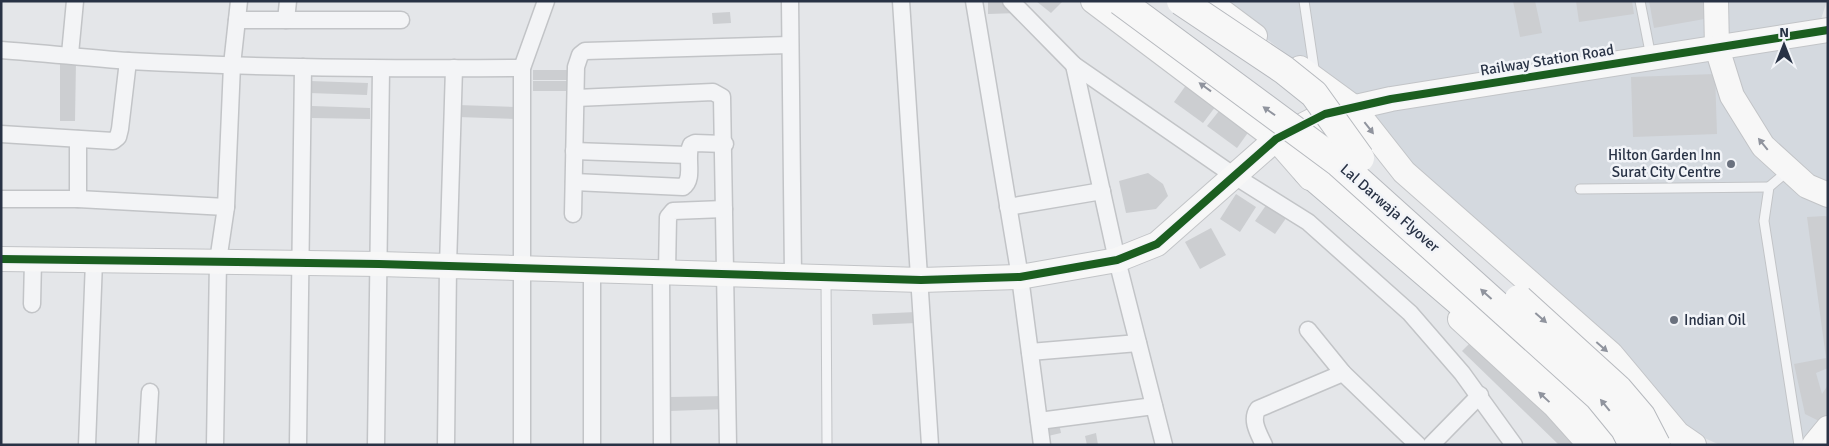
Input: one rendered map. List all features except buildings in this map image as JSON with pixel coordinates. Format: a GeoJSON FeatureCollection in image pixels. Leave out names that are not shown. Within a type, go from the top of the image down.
{"type":"FeatureCollection","features":[{"type":"Feature","properties":{"kind":"highway","name":"Lal Darwaja Flyover"},"geometry":{"type":"LineString","coordinates":[[1120,1],[1353,175],[1598,396],[1625,429],[1632,445]]}},
{"type":"Feature","properties":{"kind":"highway","name":"Lal Darwaja Flyover"},"geometry":{"type":"LineString","coordinates":[[1150,1],[1189,32],[1294,105],[1360,158],[1586,357],[1618,389],[1641,416],[1678,442]]}},
{"type":"Feature","properties":{"kind":"highway"},"geometry":{"type":"LineString","coordinates":[[1181,1],[1284,70],[1314,94],[1360,158]]}},
{"type":"Feature","properties":{"kind":"highway"},"geometry":{"type":"LineString","coordinates":[[1325,114],[1311,130],[1302,152],[1302,161],[1308,171],[1524,357],[1585,413],[1610,445]]}},
{"type":"Feature","properties":{"kind":"street"},"geometry":{"type":"LineString","coordinates":[[70,54],[76,1]]}},
{"type":"Feature","properties":{"kind":"street"},"geometry":{"type":"LineString","coordinates":[[216,445],[218,261],[226,207],[232,65],[239,1]]}},
{"type":"Feature","properties":{"kind":"street"},"geometry":{"type":"LineString","coordinates":[[286,20],[288,1]]}},
{"type":"Feature","properties":{"kind":"street"},"geometry":{"type":"LineString","coordinates":[[522,445],[522,68],[546,1]]}},
{"type":"Feature","properties":{"kind":"street"},"geometry":{"type":"LineString","coordinates":[[790,1],[793,276]]}},
{"type":"Feature","properties":{"kind":"street"},"geometry":{"type":"LineString","coordinates":[[901,1],[921,280],[930,445]]}},
{"type":"Feature","properties":{"kind":"street"},"geometry":{"type":"LineString","coordinates":[[974,1],[1020,277],[1042,445]]}},
{"type":"Feature","properties":{"kind":"street"},"geometry":{"type":"LineString","coordinates":[[1012,1],[1074,65],[1233,175],[1308,222],[1410,313],[1480,396],[1514,445]]}},
{"type":"Feature","properties":{"kind":"street"},"geometry":{"type":"LineString","coordinates":[[1093,1],[1276,139],[1313,182],[1555,406],[1590,445]]}},
{"type":"Feature","properties":{"kind":"street"},"geometry":{"type":"LineString","coordinates":[[1208,1],[1352,106],[1404,172],[1610,354],[1678,442]]}},
{"type":"Feature","properties":{"kind":"street"},"geometry":{"type":"LineString","coordinates":[[1716,1],[1718,48],[1732,96],[1762,146],[1807,186],[1828,195]]}},
{"type":"Feature","properties":{"kind":"street"},"geometry":{"type":"LineString","coordinates":[[237,20],[401,20]]}},
{"type":"Feature","properties":{"kind":"street","name":"Railway Station Road"},"geometry":{"type":"LineString","coordinates":[[1,259],[301,262],[921,280],[1020,277],[1117,260],[1157,244],[1276,139],[1325,114],[1352,106],[1828,30]]}},
{"type":"Feature","properties":{"kind":"street"},"geometry":{"type":"LineString","coordinates":[[573,214],[576,67],[580,55],[585,52],[790,45]]}},
{"type":"Feature","properties":{"kind":"street"},"geometry":{"type":"LineString","coordinates":[[1,50],[70,54],[128,61],[232,65],[381,69],[522,68]]}},
{"type":"Feature","properties":{"kind":"street"},"geometry":{"type":"LineString","coordinates":[[1,134],[113,141],[118,137],[128,61]]}},
{"type":"Feature","properties":{"kind":"street"},"geometry":{"type":"LineString","coordinates":[[1074,65],[1117,260],[1164,445]]}},
{"type":"Feature","properties":{"kind":"street"},"geometry":{"type":"LineString","coordinates":[[298,445],[303,67]]}},
{"type":"Feature","properties":{"kind":"street"},"geometry":{"type":"LineString","coordinates":[[446,445],[448,266],[454,68]]}},
{"type":"Feature","properties":{"kind":"street"},"geometry":{"type":"LineString","coordinates":[[376,445],[381,69]]}},
{"type":"Feature","properties":{"kind":"street"},"geometry":{"type":"LineString","coordinates":[[576,98],[719,94],[724,101],[728,445]]}},
{"type":"Feature","properties":{"kind":"street"},"geometry":{"type":"LineString","coordinates":[[78,139],[78,200]]}},
{"type":"Feature","properties":{"kind":"street"},"geometry":{"type":"LineString","coordinates":[[574,182],[683,187],[688,180],[689,148],[695,143],[725,144]]}},
{"type":"Feature","properties":{"kind":"street"},"geometry":{"type":"LineString","coordinates":[[574,152],[688,155]]}},
{"type":"Feature","properties":{"kind":"street"},"geometry":{"type":"LineString","coordinates":[[1008,207],[1102,191]]}},
{"type":"Feature","properties":{"kind":"street"},"geometry":{"type":"LineString","coordinates":[[1,199],[78,200],[226,207]]}},
{"type":"Feature","properties":{"kind":"street"},"geometry":{"type":"LineString","coordinates":[[662,445],[664,272],[668,217],[672,211],[724,209]]}},
{"type":"Feature","properties":{"kind":"street"},"geometry":{"type":"LineString","coordinates":[[32,304],[33,260]]}},
{"type":"Feature","properties":{"kind":"street"},"geometry":{"type":"LineString","coordinates":[[87,445],[94,261]]}},
{"type":"Feature","properties":{"kind":"street"},"geometry":{"type":"LineString","coordinates":[[592,270],[592,445]]}},
{"type":"Feature","properties":{"kind":"street"},"geometry":{"type":"LineString","coordinates":[[1308,330],[1343,373],[1418,445]]}},
{"type":"Feature","properties":{"kind":"street"},"geometry":{"type":"LineString","coordinates":[[1030,352],[1138,343]]}},
{"type":"Feature","properties":{"kind":"street"},"geometry":{"type":"LineString","coordinates":[[1264,445],[1255,421],[1255,413],[1258,409],[1343,373]]}},
{"type":"Feature","properties":{"kind":"street"},"geometry":{"type":"LineString","coordinates":[[148,445],[150,392]]}},
{"type":"Feature","properties":{"kind":"street"},"geometry":{"type":"LineString","coordinates":[[1431,445],[1480,396]]}},
{"type":"Feature","properties":{"kind":"street"},"geometry":{"type":"LineString","coordinates":[[1039,421],[1154,406]]}},
{"type":"Feature","properties":{"kind":"street"},"geometry":{"type":"LineString","coordinates":[[1814,445],[1828,428]]}},
{"type":"Feature","properties":{"kind":"lane"},"geometry":{"type":"LineString","coordinates":[[1304,1],[1316,80]]}},
{"type":"Feature","properties":{"kind":"lane"},"geometry":{"type":"LineString","coordinates":[[1640,1],[1651,57]]}},
{"type":"Feature","properties":{"kind":"lane"},"geometry":{"type":"LineString","coordinates":[[1580,189],[1769,187],[1790,170]]}},
{"type":"Feature","properties":{"kind":"lane"},"geometry":{"type":"LineString","coordinates":[[1769,187],[1764,221],[1799,445]]}},
{"type":"Feature","properties":{"kind":"lane"},"geometry":{"type":"LineString","coordinates":[[826,276],[828,445]]}},
{"type":"Feature","properties":{"kind":"shaded area"},"geometry":{"type":"Polygon","coordinates":[[[1216,1],[1827,1],[1821,19],[1828,52],[1828,421],[1808,445],[1720,445],[1691,432],[1407,169],[1361,110],[1216,1]]]}},
{"type":"Feature","properties":{"kind":"cycle path"},"geometry":{"type":"LineString","coordinates":[[1,259],[379,264],[921,280],[1020,277],[1117,260],[1157,244],[1276,139],[1325,114],[1391,99],[1828,30]]}},
{"type":"Feature","properties":{"kind":"place","name":"Hilton Garden Inn Surat City Centre"},"geometry":{"type":"Point","coordinates":[1731,164]}},
{"type":"Feature","properties":{"kind":"place","name":"Indian Oil"},"geometry":{"type":"Point","coordinates":[1674,320]}}]}
